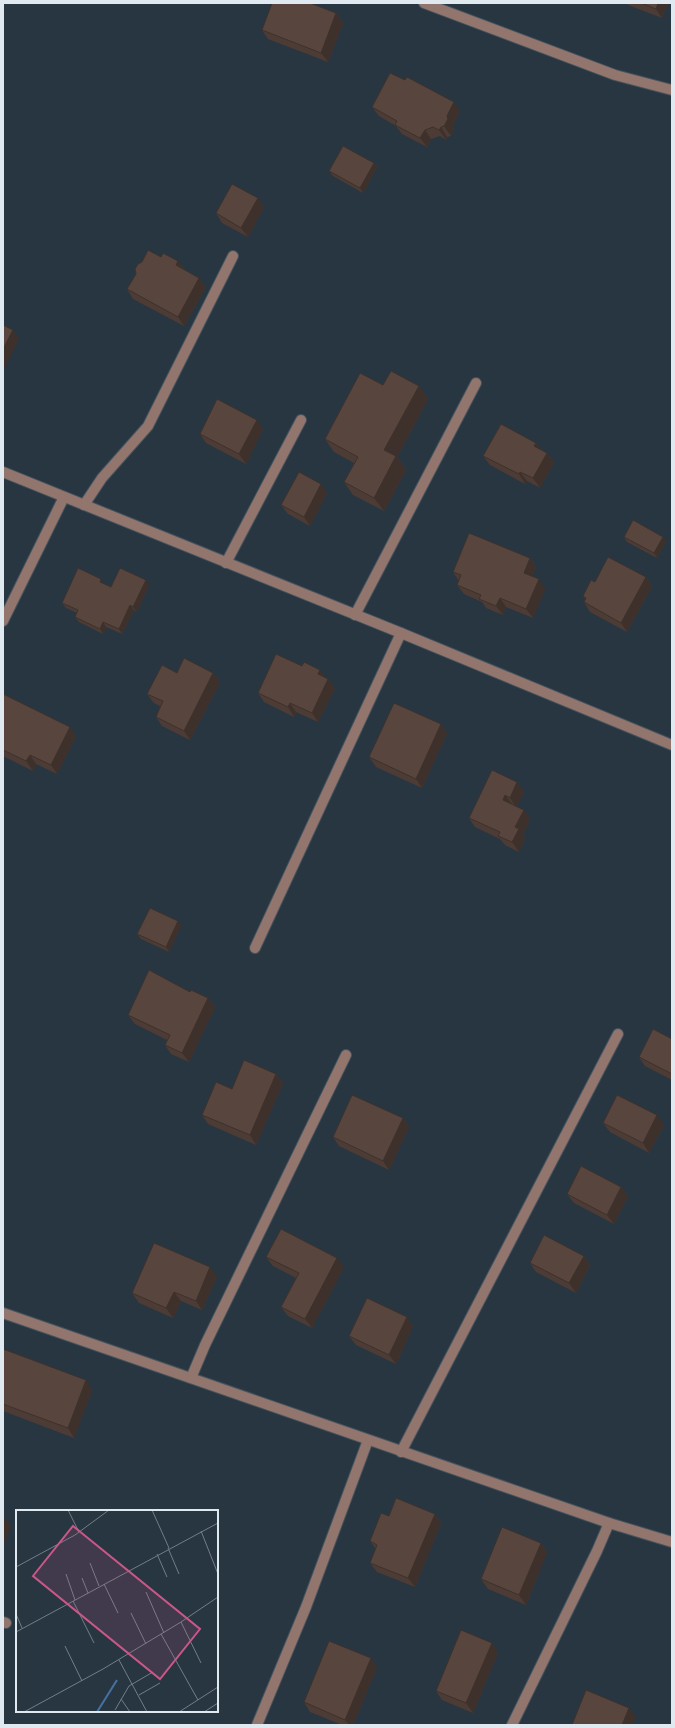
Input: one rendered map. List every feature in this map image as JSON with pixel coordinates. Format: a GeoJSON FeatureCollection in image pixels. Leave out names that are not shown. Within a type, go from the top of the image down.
{"type":"FeatureCollection","features":[{"type":"Feature","properties":{"kind":"street"},"geometry":{"type":"LineString","coordinates":[[424,3],[615,75],[671,86]]}},
{"type":"Feature","properties":{"kind":"street"},"geometry":{"type":"LineString","coordinates":[[84,505],[102,478],[148,426],[233,256]]}},
{"type":"Feature","properties":{"kind":"street"},"geometry":{"type":"LineString","coordinates":[[355,615],[476,383]]}},
{"type":"Feature","properties":{"kind":"street"},"geometry":{"type":"LineString","coordinates":[[226,563],[301,420]]}},
{"type":"Feature","properties":{"kind":"street"},"geometry":{"type":"LineString","coordinates":[[3,472],[401,633],[672,745]]}},
{"type":"Feature","properties":{"kind":"street"},"geometry":{"type":"LineString","coordinates":[[3,621],[64,497]]}},
{"type":"Feature","properties":{"kind":"street"},"geometry":{"type":"LineString","coordinates":[[255,948],[401,633]]}},
{"type":"Feature","properties":{"kind":"street"},"geometry":{"type":"LineString","coordinates":[[401,1452],[618,1034]]}},
{"type":"Feature","properties":{"kind":"street"},"geometry":{"type":"LineString","coordinates":[[191,1378],[208,1338],[346,1055]]}},
{"type":"Feature","properties":{"kind":"street"},"geometry":{"type":"LineString","coordinates":[[3,1313],[401,1452],[610,1523],[672,1542]]}},
{"type":"Feature","properties":{"kind":"street"},"geometry":{"type":"LineString","coordinates":[[257,1725],[306,1607],[368,1440]]}},
{"type":"Feature","properties":{"kind":"street"},"geometry":{"type":"LineString","coordinates":[[512,1725],[610,1523]]}},
{"type":"Feature","properties":{"kind":"building"},"geometry":{"type":"Polygon","coordinates":[[[272,3],[310,3],[336,13],[321,53],[262,30],[272,3]]]}},
{"type":"Feature","properties":{"kind":"building"},"geometry":{"type":"Polygon","coordinates":[[[641,3],[658,3],[656,9],[641,3]]]}},
{"type":"Feature","properties":{"kind":"building"},"geometry":{"type":"Polygon","coordinates":[[[390,73],[405,80],[407,77],[454,102],[444,126],[439,130],[433,127],[425,130],[420,138],[395,125],[397,121],[372,107],[390,73]]]}},
{"type":"Feature","properties":{"kind":"building"},"geometry":{"type":"Polygon","coordinates":[[[343,146],[374,163],[360,188],[329,171],[343,146]]]}},
{"type":"Feature","properties":{"kind":"building"},"geometry":{"type":"Polygon","coordinates":[[[232,184],[258,198],[241,228],[216,213],[232,184]]]}},
{"type":"Feature","properties":{"kind":"building"},"geometry":{"type":"Polygon","coordinates":[[[148,250],[161,257],[163,253],[178,261],[176,265],[199,278],[178,317],[127,289],[136,274],[135,269],[138,264],[142,262],[148,250]]]}},
{"type":"Feature","properties":{"kind":"building"},"geometry":{"type":"Polygon","coordinates":[[[3,325],[13,330],[3,349],[3,325]]]}},
{"type":"Feature","properties":{"kind":"building"},"geometry":{"type":"Polygon","coordinates":[[[391,371],[419,386],[384,450],[396,456],[374,498],[344,482],[358,457],[325,439],[360,373],[383,385],[391,371]]]}},
{"type":"Feature","properties":{"kind":"building"},"geometry":{"type":"Polygon","coordinates":[[[217,399],[257,420],[239,454],[200,434],[217,399]]]}},
{"type":"Feature","properties":{"kind":"building"},"geometry":{"type":"Polygon","coordinates":[[[501,424],[536,443],[534,446],[547,453],[533,478],[520,472],[519,474],[483,456],[501,424]]]}},
{"type":"Feature","properties":{"kind":"building"},"geometry":{"type":"Polygon","coordinates":[[[299,472],[321,484],[304,517],[281,505],[299,472]]]}},
{"type":"Feature","properties":{"kind":"building"},"geometry":{"type":"Polygon","coordinates":[[[633,520],[663,537],[654,553],[624,537],[633,520]]]}},
{"type":"Feature","properties":{"kind":"building"},"geometry":{"type":"Polygon","coordinates":[[[469,533],[530,558],[524,573],[539,579],[526,609],[500,598],[496,606],[479,599],[481,595],[457,585],[461,575],[453,572],[469,533]]]}},
{"type":"Feature","properties":{"kind":"building"},"geometry":{"type":"Polygon","coordinates":[[[608,557],[646,577],[621,623],[584,602],[586,598],[583,596],[591,580],[595,582],[608,557]]]}},
{"type":"Feature","properties":{"kind":"building"},"geometry":{"type":"Polygon","coordinates":[[[78,568],[101,579],[100,582],[111,587],[120,568],[146,580],[133,607],[130,605],[119,629],[103,622],[100,629],[75,617],[78,610],[62,603],[78,568]]]}},
{"type":"Feature","properties":{"kind":"building"},"geometry":{"type":"Polygon","coordinates":[[[276,654],[302,666],[304,662],[320,670],[318,674],[328,679],[312,713],[290,703],[288,707],[258,693],[276,654]]]}},
{"type":"Feature","properties":{"kind":"building"},"geometry":{"type":"Polygon","coordinates":[[[184,658],[213,673],[184,731],[156,717],[163,701],[147,694],[162,665],[177,673],[184,658]]]}},
{"type":"Feature","properties":{"kind":"building"},"geometry":{"type":"Polygon","coordinates":[[[3,694],[70,727],[51,765],[30,755],[26,761],[3,750],[3,694]]]}},
{"type":"Feature","properties":{"kind":"building"},"geometry":{"type":"Polygon","coordinates":[[[394,703],[441,724],[416,779],[369,757],[394,703]]]}},
{"type":"Feature","properties":{"kind":"building"},"geometry":{"type":"Polygon","coordinates":[[[492,770],[517,782],[510,798],[505,795],[503,800],[524,810],[515,827],[519,829],[512,842],[498,836],[500,832],[469,818],[492,770]]]}},
{"type":"Feature","properties":{"kind":"building"},"geometry":{"type":"Polygon","coordinates":[[[150,908],[178,921],[166,947],[137,934],[150,908]]]}},
{"type":"Feature","properties":{"kind":"building"},"geometry":{"type":"Polygon","coordinates":[[[149,970],[190,992],[191,990],[208,998],[182,1053],[165,1045],[170,1035],[128,1015],[149,970]]]}},
{"type":"Feature","properties":{"kind":"building"},"geometry":{"type":"Polygon","coordinates":[[[653,1029],[672,1039],[672,1074],[639,1057],[653,1029]]]}},
{"type":"Feature","properties":{"kind":"building"},"geometry":{"type":"Polygon","coordinates":[[[244,1060],[276,1074],[250,1135],[202,1115],[216,1082],[232,1089],[244,1060]]]}},
{"type":"Feature","properties":{"kind":"building"},"geometry":{"type":"Polygon","coordinates":[[[352,1095],[403,1118],[383,1161],[333,1137],[352,1095]]]}},
{"type":"Feature","properties":{"kind":"building"},"geometry":{"type":"Polygon","coordinates":[[[617,1095],[657,1115],[643,1143],[603,1123],[617,1095]]]}},
{"type":"Feature","properties":{"kind":"building"},"geometry":{"type":"Polygon","coordinates":[[[581,1166],[621,1187],[607,1215],[567,1194],[581,1166]]]}},
{"type":"Feature","properties":{"kind":"building"},"geometry":{"type":"Polygon","coordinates":[[[281,1229],[337,1258],[305,1319],[281,1307],[299,1273],[266,1257],[281,1229]]]}},
{"type":"Feature","properties":{"kind":"building"},"geometry":{"type":"Polygon","coordinates":[[[544,1235],[584,1256],[569,1283],[530,1263],[544,1235]]]}},
{"type":"Feature","properties":{"kind":"building"},"geometry":{"type":"Polygon","coordinates":[[[154,1243],[210,1267],[196,1301],[174,1292],[166,1308],[132,1293],[154,1243]]]}},
{"type":"Feature","properties":{"kind":"building"},"geometry":{"type":"Polygon","coordinates":[[[367,1298],[407,1317],[389,1355],[349,1336],[367,1298]]]}},
{"type":"Feature","properties":{"kind":"building"},"geometry":{"type":"Polygon","coordinates":[[[3,1349],[86,1380],[68,1428],[3,1404],[3,1349]]]}},
{"type":"Feature","properties":{"kind":"building"},"geometry":{"type":"Polygon","coordinates":[[[396,1498],[435,1514],[408,1578],[370,1563],[377,1545],[370,1541],[381,1513],[389,1516],[396,1498]]]}},
{"type":"Feature","properties":{"kind":"building"},"geometry":{"type":"Polygon","coordinates":[[[502,1527],[541,1543],[519,1595],[481,1579],[502,1527]]]}},
{"type":"Feature","properties":{"kind":"building"},"geometry":{"type":"Polygon","coordinates":[[[461,1630],[492,1643],[466,1703],[436,1691],[461,1630]]]}},
{"type":"Feature","properties":{"kind":"building"},"geometry":{"type":"Polygon","coordinates":[[[329,1641],[371,1658],[345,1720],[304,1702],[329,1641]]]}},
{"type":"Feature","properties":{"kind":"building"},"geometry":{"type":"Polygon","coordinates":[[[586,1690],[629,1708],[622,1725],[572,1725],[586,1690]]]}}]}
